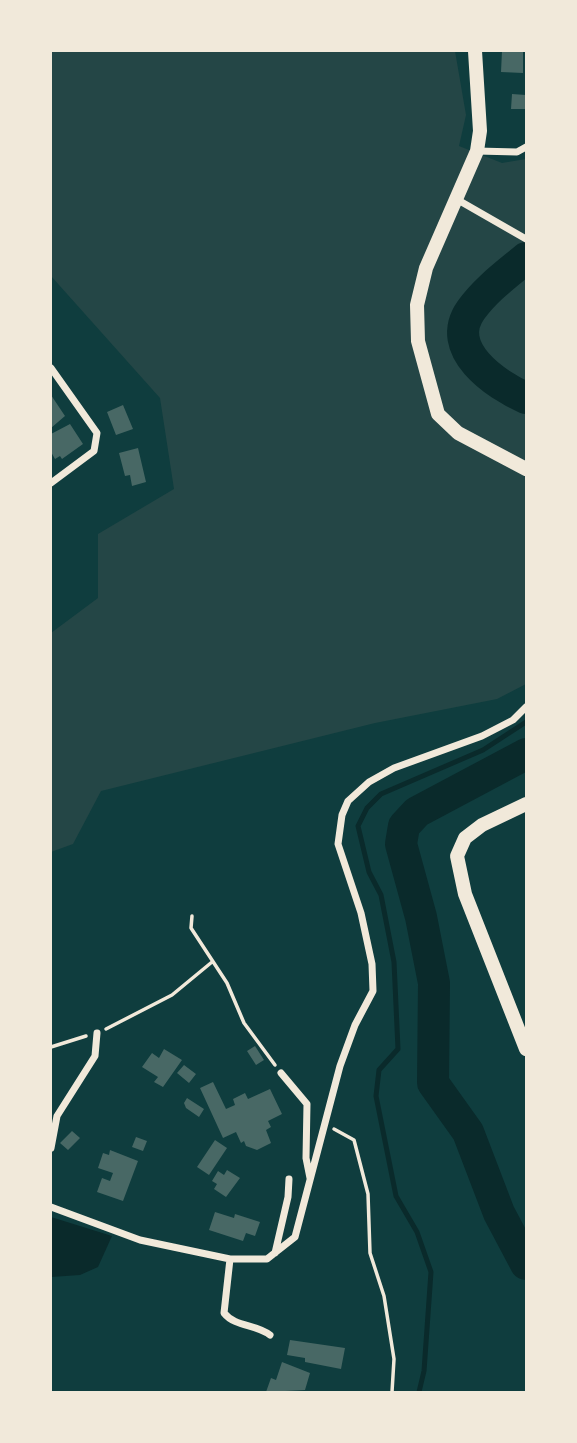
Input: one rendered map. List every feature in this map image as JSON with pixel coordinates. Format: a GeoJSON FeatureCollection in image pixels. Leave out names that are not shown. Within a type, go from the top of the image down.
{"type":"FeatureCollection","features":[{"type":"Feature","properties":{"kind":"main road"},"geometry":{"type":"LineString","coordinates":[[475,51],[480,131],[477,152],[463,203],[426,268],[417,305],[418,341],[425,376],[438,414],[458,433],[526,469]]}},
{"type":"Feature","properties":{"kind":"main road"},"geometry":{"type":"LineString","coordinates":[[526,804],[482,825],[465,838],[457,856],[465,894],[526,1049]]}},
{"type":"Feature","properties":{"kind":"street"},"geometry":{"type":"LineString","coordinates":[[477,152],[517,152],[526,147]]}},
{"type":"Feature","properties":{"kind":"street"},"geometry":{"type":"LineString","coordinates":[[463,203],[526,239]]}},
{"type":"Feature","properties":{"kind":"street"},"geometry":{"type":"LineString","coordinates":[[51,368],[97,433],[94,451],[51,483]]}},
{"type":"Feature","properties":{"kind":"street"},"geometry":{"type":"LineString","coordinates":[[51,1207],[140,1240],[230,1259],[267,1259],[295,1237],[348,1042],[373,991],[372,964],[361,913],[338,844],[337,834],[348,801],[369,782],[394,768],[482,736],[513,720],[526,707]]}},
{"type":"Feature","properties":{"kind":"street"},"geometry":{"type":"LineString","coordinates":[[51,1147],[57,1116],[95,1056],[97,1033]]}},
{"type":"Feature","properties":{"kind":"street"},"geometry":{"type":"LineString","coordinates":[[281,1073],[307,1104],[306,1158],[310,1181]]}},
{"type":"Feature","properties":{"kind":"street"},"geometry":{"type":"LineString","coordinates":[[275,1254],[288,1197],[289,1179]]}},
{"type":"Feature","properties":{"kind":"street"},"geometry":{"type":"LineString","coordinates":[[230,1259],[223,1314],[231,1320],[263,1330],[270,1335]]}},
{"type":"Feature","properties":{"kind":"path"},"geometry":{"type":"LineString","coordinates":[[192,916],[191,928],[227,983],[244,1023],[281,1073]]}},
{"type":"Feature","properties":{"kind":"path"},"geometry":{"type":"LineString","coordinates":[[51,1047],[121,1024],[172,995],[212,962]]}},
{"type":"Feature","properties":{"kind":"path"},"geometry":{"type":"LineString","coordinates":[[326,1125],[354,1140],[360,1158],[368,1194],[370,1253],[384,1296],[394,1359],[392,1392]]}},
{"type":"Feature","properties":{"kind":"shaded area"},"geometry":{"type":"Polygon","coordinates":[[[51,51],[455,51],[466,115],[459,146],[502,163],[526,159],[526,684],[497,699],[375,723],[101,791],[73,844],[51,852],[51,633],[98,598],[98,534],[174,489],[160,398],[51,276],[51,51]]]}},
{"type":"Feature","properties":{"kind":"shaded area"},"geometry":{"type":"Polygon","coordinates":[[[51,1217],[112,1236],[98,1267],[80,1275],[51,1277],[51,1217]]]}},
{"type":"Feature","properties":{"kind":"building"},"geometry":{"type":"Polygon","coordinates":[[[502,51],[523,51],[523,73],[501,72],[502,51]]]}},
{"type":"Feature","properties":{"kind":"building"},"geometry":{"type":"Polygon","coordinates":[[[512,94],[526,95],[526,109],[511,109],[512,94]]]}},
{"type":"Feature","properties":{"kind":"building"},"geometry":{"type":"Polygon","coordinates":[[[51,395],[65,416],[51,428],[51,395]]]}},
{"type":"Feature","properties":{"kind":"building"},"geometry":{"type":"Polygon","coordinates":[[[123,405],[133,429],[116,435],[107,412],[123,405]]]}},
{"type":"Feature","properties":{"kind":"building"},"geometry":{"type":"Polygon","coordinates":[[[70,424],[83,444],[62,459],[60,456],[55,459],[51,452],[51,434],[70,424]]]}},
{"type":"Feature","properties":{"kind":"building"},"geometry":{"type":"Polygon","coordinates":[[[138,448],[146,482],[132,486],[130,475],[125,476],[119,453],[138,448]]]}},
{"type":"Feature","properties":{"kind":"building"},"geometry":{"type":"Polygon","coordinates":[[[255,1046],[264,1060],[256,1065],[247,1051],[255,1046]]]}},
{"type":"Feature","properties":{"kind":"building"},"geometry":{"type":"Polygon","coordinates":[[[164,1049],[182,1060],[163,1087],[154,1082],[158,1077],[142,1067],[152,1053],[159,1058],[164,1049]]]}},
{"type":"Feature","properties":{"kind":"building"},"geometry":{"type":"Polygon","coordinates":[[[184,1065],[196,1074],[189,1083],[177,1073],[184,1065]]]}},
{"type":"Feature","properties":{"kind":"building"},"geometry":{"type":"Polygon","coordinates":[[[213,1082],[226,1109],[235,1105],[233,1099],[245,1093],[248,1099],[270,1089],[282,1114],[268,1121],[271,1127],[266,1130],[271,1143],[257,1150],[246,1146],[244,1141],[241,1143],[236,1132],[223,1138],[200,1088],[213,1082]]]}},
{"type":"Feature","properties":{"kind":"building"},"geometry":{"type":"Polygon","coordinates":[[[187,1098],[204,1109],[199,1117],[186,1108],[184,1103],[187,1098]]]}},
{"type":"Feature","properties":{"kind":"building"},"geometry":{"type":"Polygon","coordinates":[[[72,1131],[80,1138],[68,1150],[60,1143],[72,1131]]]}},
{"type":"Feature","properties":{"kind":"building"},"geometry":{"type":"Polygon","coordinates":[[[136,1137],[147,1141],[143,1151],[132,1147],[136,1137]]]}},
{"type":"Feature","properties":{"kind":"building"},"geometry":{"type":"Polygon","coordinates":[[[215,1140],[227,1148],[209,1175],[197,1167],[215,1140]]]}},
{"type":"Feature","properties":{"kind":"building"},"geometry":{"type":"Polygon","coordinates":[[[110,1150],[138,1161],[123,1201],[97,1192],[102,1178],[110,1181],[113,1173],[98,1168],[103,1153],[109,1155],[110,1150]]]}},
{"type":"Feature","properties":{"kind":"building"},"geometry":{"type":"Polygon","coordinates":[[[227,1170],[240,1178],[226,1197],[214,1189],[217,1184],[212,1181],[218,1171],[224,1175],[227,1170]]]}},
{"type":"Feature","properties":{"kind":"building"},"geometry":{"type":"Polygon","coordinates":[[[215,1212],[234,1218],[235,1214],[260,1222],[255,1236],[246,1233],[243,1241],[209,1230],[215,1212]]]}},
{"type":"Feature","properties":{"kind":"building"},"geometry":{"type":"Polygon","coordinates":[[[290,1340],[345,1348],[341,1369],[305,1362],[305,1358],[287,1355],[290,1340]]]}},
{"type":"Feature","properties":{"kind":"building"},"geometry":{"type":"Polygon","coordinates":[[[282,1362],[310,1373],[305,1390],[266,1392],[271,1378],[276,1380],[282,1362]]]}},
{"type":"Feature","properties":{"kind":"waterway"},"geometry":{"type":"LineString","coordinates":[[526,258],[477,302],[464,324],[468,352],[477,364],[488,375],[526,398]]}},
{"type":"Feature","properties":{"kind":"waterway"},"geometry":{"type":"LineString","coordinates":[[419,1392],[424,1371],[431,1272],[417,1232],[396,1196],[376,1096],[379,1070],[398,1049],[394,962],[381,895],[369,872],[358,826],[367,808],[381,794],[483,750],[526,722]]}},
{"type":"Feature","properties":{"kind":"waterway"},"geometry":{"type":"LineString","coordinates":[[526,754],[417,812],[404,826],[401,844],[421,917],[434,983],[433,1083],[468,1132],[499,1213],[526,1264]]}}]}
